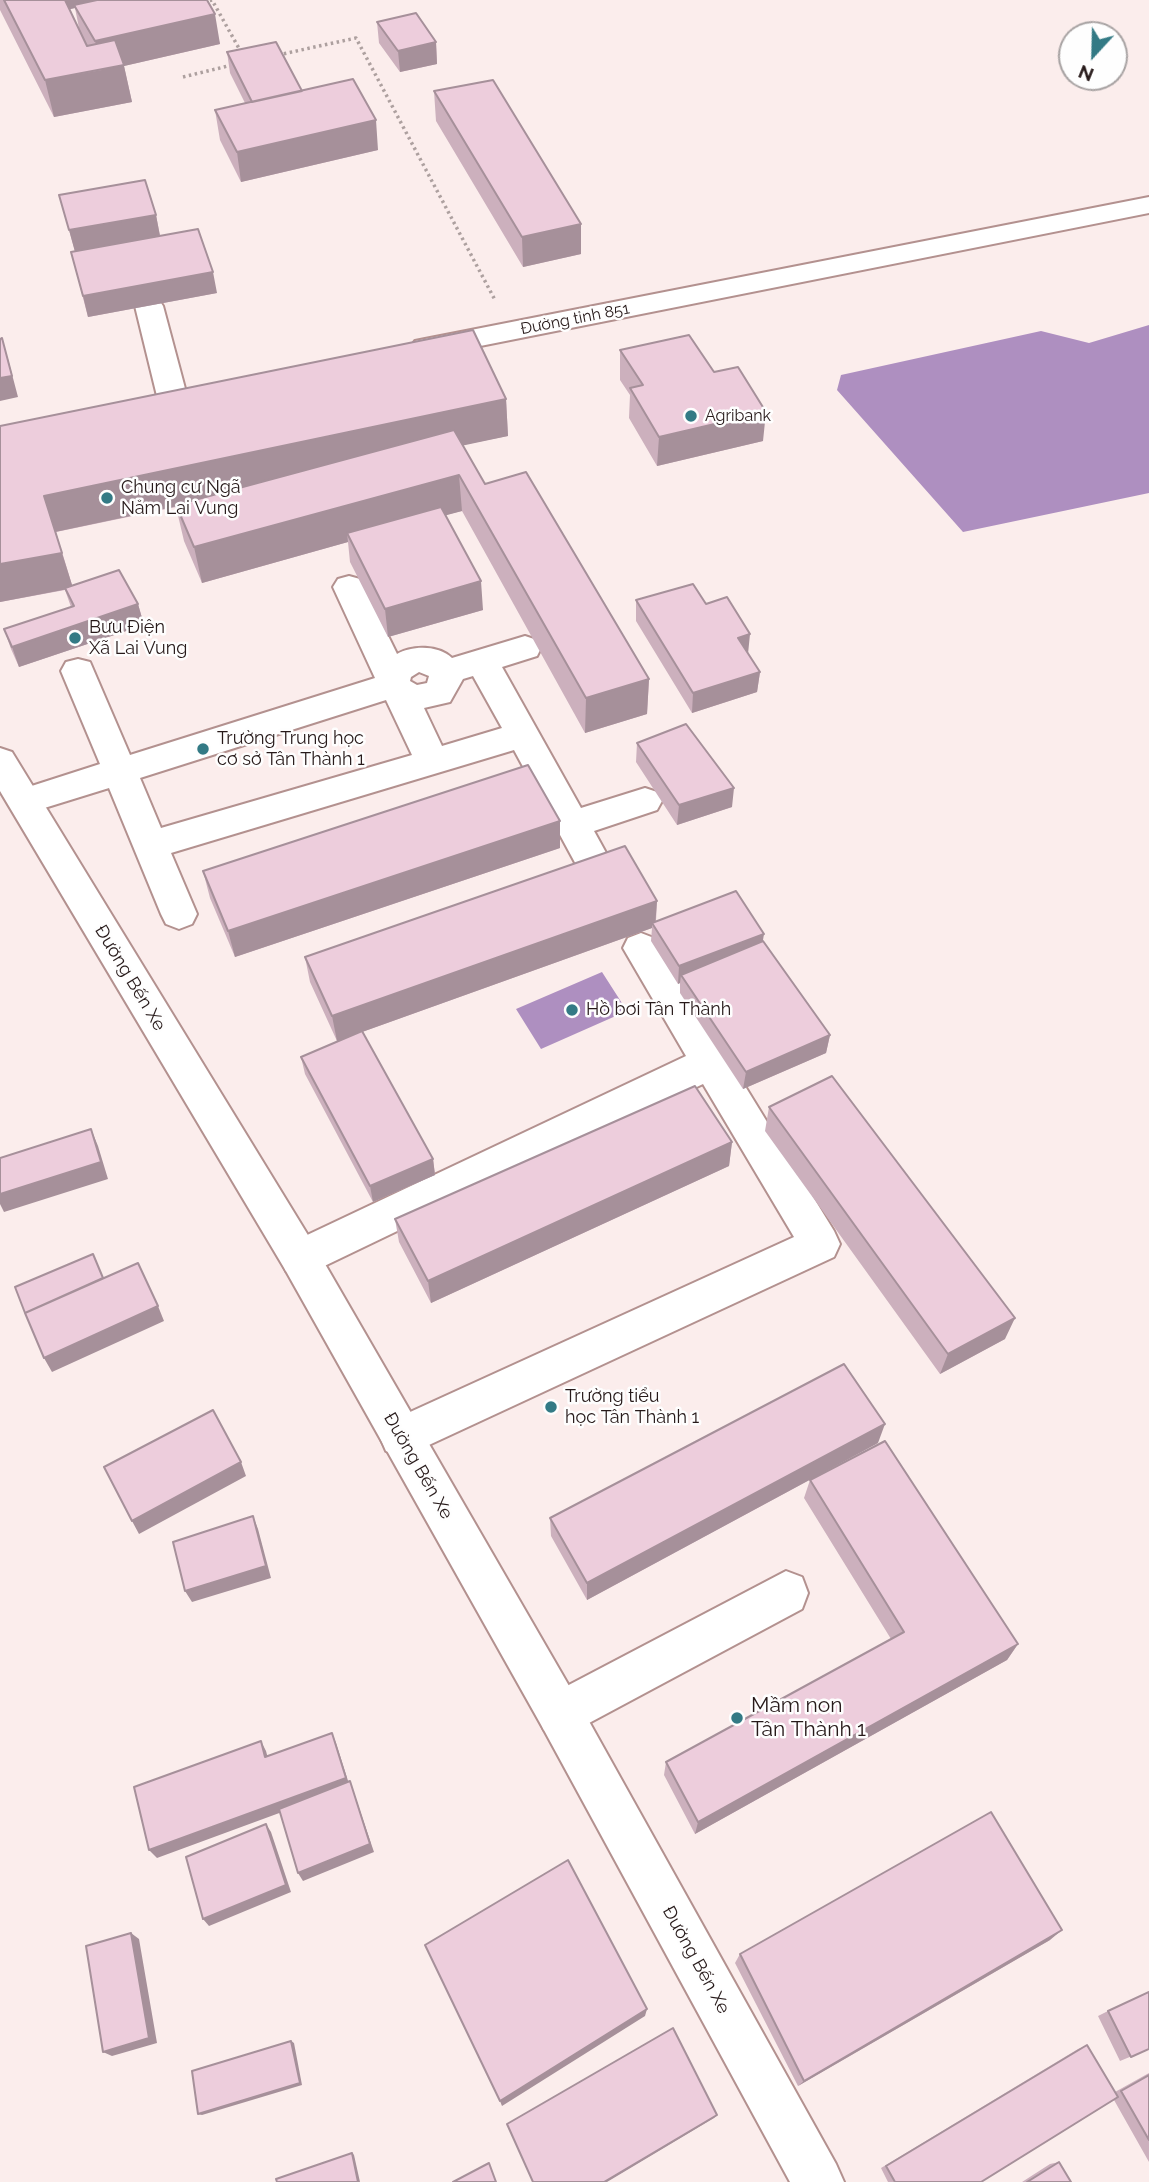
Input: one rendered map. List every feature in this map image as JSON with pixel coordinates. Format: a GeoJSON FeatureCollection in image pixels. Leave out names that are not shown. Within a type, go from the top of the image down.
{"type":"FeatureCollection","features":[{"type":"Feature","properties":{"kind":"street","name":"Đường tỉnh 851"},"geometry":{"type":"LineString","coordinates":[[403,352],[1149,205]]}},
{"type":"Feature","properties":{"kind":"street"},"geometry":{"type":"LineString","coordinates":[[149,306],[172,396]]}},
{"type":"Feature","properties":{"kind":"street"},"geometry":{"type":"LineString","coordinates":[[349,587],[433,762]]}},
{"type":"Feature","properties":{"kind":"street"},"geometry":{"type":"LineString","coordinates":[[395,686],[396,670],[414,659],[436,662],[446,672],[525,648]]}},
{"type":"Feature","properties":{"kind":"street"},"geometry":{"type":"LineString","coordinates":[[482,661],[598,871]]}},
{"type":"Feature","properties":{"kind":"street"},"geometry":{"type":"LineString","coordinates":[[78,671],[179,914]]}},
{"type":"Feature","properties":{"kind":"street"},"geometry":{"type":"LineString","coordinates":[[25,801],[395,686]]}},
{"type":"Feature","properties":{"kind":"street"},"geometry":{"type":"LineString","coordinates":[[150,845],[523,735]]}},
{"type":"Feature","properties":{"kind":"street","name":"Đường Bến Xe"},"geometry":{"type":"LineString","coordinates":[[0,761],[299,1258],[560,1714],[818,2182]]}},
{"type":"Feature","properties":{"kind":"street"},"geometry":{"type":"LineString","coordinates":[[572,824],[645,800]]}},
{"type":"Feature","properties":{"kind":"street"},"geometry":{"type":"LineString","coordinates":[[401,1437],[820,1244],[641,948]]}},
{"type":"Feature","properties":{"kind":"street"},"geometry":{"type":"LineString","coordinates":[[299,1258],[709,1063]]}},
{"type":"Feature","properties":{"kind":"street"},"geometry":{"type":"LineString","coordinates":[[560,1714],[786,1594]]}},
{"type":"Feature","properties":{"kind":"path"},"geometry":{"type":"LineString","coordinates":[[199,3],[212,0],[247,62]]}},
{"type":"Feature","properties":{"kind":"path"},"geometry":{"type":"LineString","coordinates":[[271,57],[356,38],[512,331]]}},
{"type":"Feature","properties":{"kind":"path"},"geometry":{"type":"LineString","coordinates":[[183,77],[234,65]]}},
{"type":"Feature","properties":{"kind":"shaded area"},"geometry":{"type":"Polygon","coordinates":[[[1149,325],[1149,493],[963,532],[837,390],[841,375],[1041,331],[1089,343],[1149,325]]]}},
{"type":"Feature","properties":{"kind":"shaded area","name":"Hồ bơi Tân Thành"},"geometry":{"type":"Polygon","coordinates":[[[602,972],[627,1011],[541,1049],[516,1009],[602,972]]]}},
{"type":"Feature","properties":{"kind":"building"},"geometry":{"type":"Polygon","coordinates":[[[4,0],[65,0],[87,46],[115,40],[124,65],[45,80],[4,0]]]}},
{"type":"Feature","properties":{"kind":"building"},"geometry":{"type":"Polygon","coordinates":[[[97,0],[207,0],[215,14],[95,41],[74,5],[97,0]]]}},
{"type":"Feature","properties":{"kind":"building"},"geometry":{"type":"Polygon","coordinates":[[[416,13],[436,42],[398,51],[377,22],[416,13]]]}},
{"type":"Feature","properties":{"kind":"building"},"geometry":{"type":"Polygon","coordinates":[[[276,42],[302,91],[252,102],[227,52],[276,42]]]}},
{"type":"Feature","properties":{"kind":"building"},"geometry":{"type":"Polygon","coordinates":[[[353,79],[376,120],[237,152],[215,110],[353,79]]]}},
{"type":"Feature","properties":{"kind":"building"},"geometry":{"type":"Polygon","coordinates":[[[493,80],[581,224],[522,237],[434,91],[493,80]]]}},
{"type":"Feature","properties":{"kind":"building"},"geometry":{"type":"Polygon","coordinates":[[[145,180],[156,215],[69,230],[59,195],[145,180]]]}},
{"type":"Feature","properties":{"kind":"building"},"geometry":{"type":"Polygon","coordinates":[[[198,229],[213,272],[83,296],[71,252],[198,229]]]}},
{"type":"Feature","properties":{"kind":"building"},"geometry":{"type":"Polygon","coordinates":[[[473,330],[506,399],[44,496],[62,553],[0,564],[0,426],[473,330]]]}},
{"type":"Feature","properties":{"kind":"building"},"geometry":{"type":"Polygon","coordinates":[[[689,335],[714,372],[738,367],[766,412],[659,437],[630,388],[643,385],[620,350],[689,335]]]}},
{"type":"Feature","properties":{"kind":"building"},"geometry":{"type":"Polygon","coordinates":[[[2,338],[12,376],[0,378],[0,339],[2,338]]]}},
{"type":"Feature","properties":{"kind":"building"},"geometry":{"type":"Polygon","coordinates":[[[454,430],[485,484],[526,472],[649,679],[586,698],[459,475],[194,547],[176,505],[454,430]]]}},
{"type":"Feature","properties":{"kind":"building"},"geometry":{"type":"Polygon","coordinates":[[[441,507],[481,581],[385,609],[347,533],[441,507]]]}},
{"type":"Feature","properties":{"kind":"building"},"geometry":{"type":"Polygon","coordinates":[[[119,570],[138,604],[12,647],[4,629],[74,606],[65,588],[119,570]]]}},
{"type":"Feature","properties":{"kind":"building"},"geometry":{"type":"Polygon","coordinates":[[[693,584],[706,604],[727,597],[750,634],[738,638],[760,672],[693,693],[636,600],[693,584]]]}},
{"type":"Feature","properties":{"kind":"building"},"geometry":{"type":"Polygon","coordinates":[[[686,724],[734,788],[679,805],[637,743],[686,724]]]}},
{"type":"Feature","properties":{"kind":"building"},"geometry":{"type":"Polygon","coordinates":[[[528,765],[560,821],[228,931],[203,871],[528,765]]]}},
{"type":"Feature","properties":{"kind":"building"},"geometry":{"type":"Polygon","coordinates":[[[625,846],[657,901],[332,1016],[305,957],[625,846]]]}},
{"type":"Feature","properties":{"kind":"building"},"geometry":{"type":"Polygon","coordinates":[[[736,891],[764,934],[679,966],[652,923],[736,891]]]}},
{"type":"Feature","properties":{"kind":"building"},"geometry":{"type":"Polygon","coordinates":[[[763,941],[830,1035],[746,1072],[681,975],[763,941]]]}},
{"type":"Feature","properties":{"kind":"building"},"geometry":{"type":"Polygon","coordinates":[[[362,1031],[433,1159],[370,1186],[301,1057],[362,1031]]]}},
{"type":"Feature","properties":{"kind":"building"},"geometry":{"type":"Polygon","coordinates":[[[832,1076],[1015,1318],[948,1354],[769,1107],[832,1076]]]}},
{"type":"Feature","properties":{"kind":"building"},"geometry":{"type":"Polygon","coordinates":[[[695,1086],[732,1142],[428,1281],[395,1219],[695,1086]]]}},
{"type":"Feature","properties":{"kind":"building"},"geometry":{"type":"Polygon","coordinates":[[[91,1129],[101,1162],[0,1194],[0,1158],[91,1129]]]}},
{"type":"Feature","properties":{"kind":"building"},"geometry":{"type":"Polygon","coordinates":[[[93,1254],[103,1278],[25,1313],[15,1287],[93,1254]]]}},
{"type":"Feature","properties":{"kind":"building"},"geometry":{"type":"Polygon","coordinates":[[[138,1263],[158,1306],[44,1358],[25,1313],[138,1263]]]}},
{"type":"Feature","properties":{"kind":"building"},"geometry":{"type":"Polygon","coordinates":[[[844,1364],[885,1424],[587,1583],[550,1518],[844,1364]]]}},
{"type":"Feature","properties":{"kind":"building"},"geometry":{"type":"Polygon","coordinates":[[[213,1410],[241,1462],[132,1521],[104,1467],[213,1410]]]}},
{"type":"Feature","properties":{"kind":"building"},"geometry":{"type":"Polygon","coordinates":[[[885,1441],[1018,1644],[698,1822],[666,1762],[904,1632],[810,1480],[885,1441]]]}},
{"type":"Feature","properties":{"kind":"building"},"geometry":{"type":"Polygon","coordinates":[[[253,1516],[266,1566],[185,1591],[173,1542],[253,1516]]]}},
{"type":"Feature","properties":{"kind":"building"},"geometry":{"type":"Polygon","coordinates":[[[332,1733],[346,1778],[149,1850],[134,1787],[261,1741],[265,1757],[332,1733]]]}},
{"type":"Feature","properties":{"kind":"building"},"geometry":{"type":"Polygon","coordinates":[[[350,1781],[370,1844],[298,1873],[279,1809],[350,1781]]]}},
{"type":"Feature","properties":{"kind":"building"},"geometry":{"type":"Polygon","coordinates":[[[991,1812],[1062,1930],[804,2081],[740,1954],[991,1812]]]}},
{"type":"Feature","properties":{"kind":"building"},"geometry":{"type":"Polygon","coordinates":[[[266,1824],[286,1885],[203,1919],[186,1857],[266,1824]]]}},
{"type":"Feature","properties":{"kind":"building"},"geometry":{"type":"Polygon","coordinates":[[[568,1860],[647,2009],[500,2101],[425,1945],[568,1860]]]}},
{"type":"Feature","properties":{"kind":"building"},"geometry":{"type":"Polygon","coordinates":[[[131,1933],[149,2038],[103,2052],[86,1946],[131,1933]]]}},
{"type":"Feature","properties":{"kind":"building"},"geometry":{"type":"Polygon","coordinates":[[[1149,1992],[1149,2049],[1131,2057],[1108,2011],[1149,1992]]]}},
{"type":"Feature","properties":{"kind":"building"},"geometry":{"type":"Polygon","coordinates":[[[673,2028],[717,2115],[604,2182],[533,2182],[507,2124],[673,2028]]]}},
{"type":"Feature","properties":{"kind":"building"},"geometry":{"type":"Polygon","coordinates":[[[291,2041],[300,2083],[198,2114],[192,2071],[291,2041]]]}},
{"type":"Feature","properties":{"kind":"building"},"geometry":{"type":"Polygon","coordinates":[[[1087,2045],[1118,2097],[981,2182],[895,2182],[886,2166],[1087,2045]]]}},
{"type":"Feature","properties":{"kind":"building"},"geometry":{"type":"Polygon","coordinates":[[[1149,2075],[1149,2140],[1121,2091],[1149,2075]]]}},
{"type":"Feature","properties":{"kind":"building"},"geometry":{"type":"Polygon","coordinates":[[[352,2153],[358,2182],[277,2182],[276,2179],[352,2153]]]}},
{"type":"Feature","properties":{"kind":"building"},"geometry":{"type":"Polygon","coordinates":[[[1059,2162],[1071,2182],[1027,2182],[1059,2162]]]}},
{"type":"Feature","properties":{"kind":"building"},"geometry":{"type":"Polygon","coordinates":[[[489,2163],[496,2182],[453,2182],[489,2163]]]}},
{"type":"Feature","properties":{"kind":"place","name":"Agribank"},"geometry":{"type":"Point","coordinates":[691,416]}},
{"type":"Feature","properties":{"kind":"place","name":"Chung cư Ngã Năm Lai Vung"},"geometry":{"type":"Point","coordinates":[107,498]}},
{"type":"Feature","properties":{"kind":"place","name":"Bưu Điện Xã Lai Vung"},"geometry":{"type":"Point","coordinates":[75,638]}},
{"type":"Feature","properties":{"kind":"place","name":"Trường Trung học cơ sở Tân Thành 1"},"geometry":{"type":"Point","coordinates":[203,749]}},
{"type":"Feature","properties":{"kind":"place","name":"Hồ bơi Tân Thành"},"geometry":{"type":"Point","coordinates":[572,1010]}},
{"type":"Feature","properties":{"kind":"place","name":"Trường tiểu học Tân Thành 1"},"geometry":{"type":"Point","coordinates":[551,1407]}},
{"type":"Feature","properties":{"kind":"place","name":"Mầm non Tân Thành 1"},"geometry":{"type":"Point","coordinates":[737,1718]}}]}
